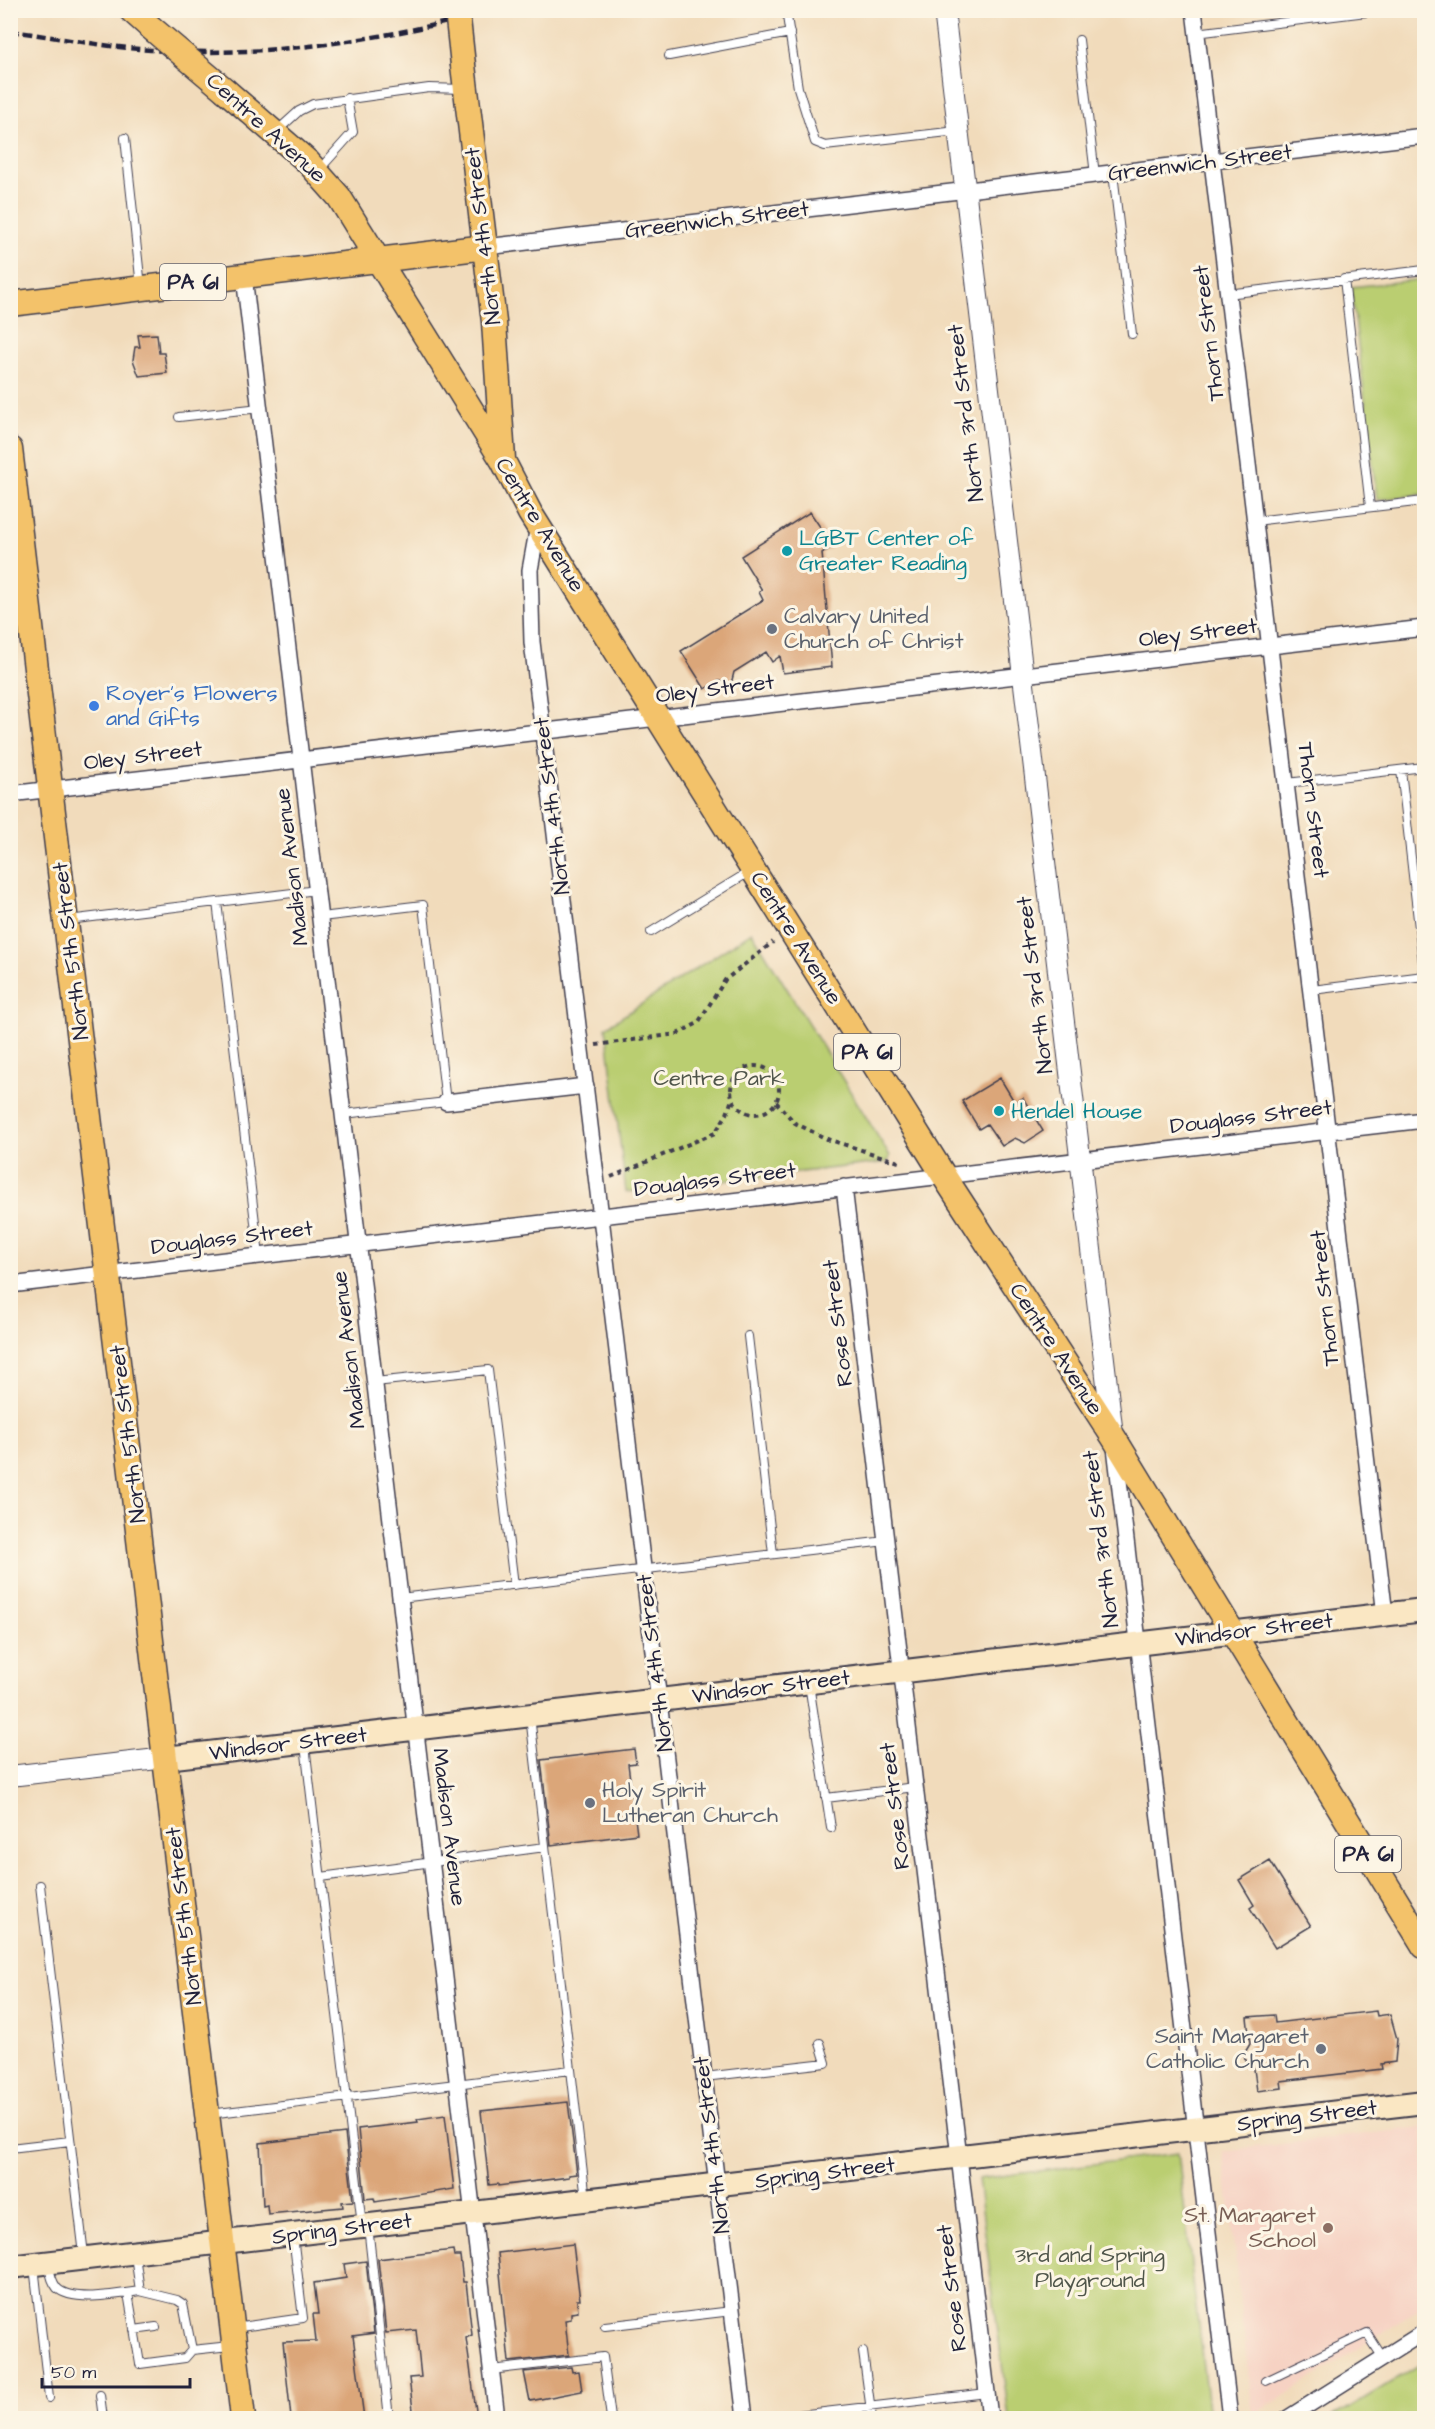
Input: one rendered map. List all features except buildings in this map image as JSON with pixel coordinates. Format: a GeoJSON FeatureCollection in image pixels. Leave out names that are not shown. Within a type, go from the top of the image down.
{"type":"FeatureCollection","features":[{"type":"Feature","properties":{"kind":"main road","name":"North 4th Street"},"geometry":{"type":"LineString","coordinates":[[457,10],[494,322],[503,461]]}},
{"type":"Feature","properties":{"kind":"main road","name":"Centre Avenue"},"geometry":{"type":"LineString","coordinates":[[140,18],[274,133],[317,172],[339,197],[376,260],[503,461],[538,526],[944,1176],[1114,1438],[1425,1946]]}},
{"type":"Feature","properties":{"kind":"main road","name":"Greenwich Street"},"geometry":{"type":"LineString","coordinates":[[10,304],[486,247]]}},
{"type":"Feature","properties":{"kind":"main road","name":"North 5th Street"},"geometry":{"type":"LineString","coordinates":[[11,460],[52,789],[243,2418]]}},
{"type":"Feature","properties":{"kind":"main road","name":"Windsor Street"},"geometry":{"type":"LineString","coordinates":[[166,1758],[1425,1610]]}},
{"type":"Feature","properties":{"kind":"main road","name":"Spring Street"},"geometry":{"type":"LineString","coordinates":[[10,2267],[223,2244],[1425,2102]]}},
{"type":"Feature","properties":{"kind":"street","name":"North 3rd Street"},"geometry":{"type":"LineString","coordinates":[[944,10],[1230,2418]]}},
{"type":"Feature","properties":{"kind":"street","name":"Thorn Street"},"geometry":{"type":"LineString","coordinates":[[1194,10],[1385,1615]]}},
{"type":"Feature","properties":{"kind":"street","name":"Greenwich Street"},"geometry":{"type":"LineString","coordinates":[[486,247],[1425,136]]}},
{"type":"Feature","properties":{"kind":"street","name":"Madison Avenue"},"geometry":{"type":"LineString","coordinates":[[244,276],[497,2418]]}},
{"type":"Feature","properties":{"kind":"street","name":"North 4th Street"},"geometry":{"type":"LineString","coordinates":[[538,526],[530,570],[532,642],[745,2418]]}},
{"type":"Feature","properties":{"kind":"street","name":"Oley Street"},"geometry":{"type":"LineString","coordinates":[[10,794],[1425,628]]}},
{"type":"Feature","properties":{"kind":"street"},"geometry":{"type":"LineString","coordinates":[[446,1102],[586,1086]]}},
{"type":"Feature","properties":{"kind":"street","name":"Douglass Street"},"geometry":{"type":"LineString","coordinates":[[10,1285],[259,1258],[1425,1120]]}},
{"type":"Feature","properties":{"kind":"street","name":"Rose Street"},"geometry":{"type":"LineString","coordinates":[[844,1187],[990,2418]]}},
{"type":"Feature","properties":{"kind":"street","name":"Windsor Street"},"geometry":{"type":"LineString","coordinates":[[10,1776],[166,1758]]}},
{"type":"Feature","properties":{"kind":"street"},"geometry":{"type":"LineString","coordinates":[[1288,2418],[1425,2332]]}},
{"type":"Feature","properties":{"kind":"lane"},"geometry":{"type":"LineString","coordinates":[[786,10],[798,88],[814,142],[825,146],[957,131]]}},
{"type":"Feature","properties":{"kind":"lane"},"geometry":{"type":"LineString","coordinates":[[1306,10],[1308,20]]}},
{"type":"Feature","properties":{"kind":"lane"},"geometry":{"type":"LineString","coordinates":[[1196,33],[1383,10]]}},
{"type":"Feature","properties":{"kind":"lane"},"geometry":{"type":"LineString","coordinates":[[669,56],[790,33]]}},
{"type":"Feature","properties":{"kind":"lane"},"geometry":{"type":"LineString","coordinates":[[1079,40],[1095,175]]}},
{"type":"Feature","properties":{"kind":"lane"},"geometry":{"type":"LineString","coordinates":[[274,133],[298,111],[313,104],[429,88],[466,89]]}},
{"type":"Feature","properties":{"kind":"lane"},"geometry":{"type":"LineString","coordinates":[[317,172],[353,132],[347,98]]}},
{"type":"Feature","properties":{"kind":"lane"},"geometry":{"type":"LineString","coordinates":[[125,138],[141,288]]}},
{"type":"Feature","properties":{"kind":"lane"},"geometry":{"type":"LineString","coordinates":[[1113,173],[1132,334]]}},
{"type":"Feature","properties":{"kind":"lane"},"geometry":{"type":"LineString","coordinates":[[1227,294],[1425,270]]}},
{"type":"Feature","properties":{"kind":"lane"},"geometry":{"type":"LineString","coordinates":[[1344,279],[1370,507]]}},
{"type":"Feature","properties":{"kind":"lane"},"geometry":{"type":"LineString","coordinates":[[179,417],[260,408]]}},
{"type":"Feature","properties":{"kind":"lane"},"geometry":{"type":"LineString","coordinates":[[1255,521],[1425,501]]}},
{"type":"Feature","properties":{"kind":"lane"},"geometry":{"type":"LineString","coordinates":[[1287,783],[1425,767]]}},
{"type":"Feature","properties":{"kind":"lane"},"geometry":{"type":"LineString","coordinates":[[1312,990],[1425,974],[1401,770]]}},
{"type":"Feature","properties":{"kind":"lane"},"geometry":{"type":"LineString","coordinates":[[651,932],[753,869]]}},
{"type":"Feature","properties":{"kind":"lane"},"geometry":{"type":"LineString","coordinates":[[67,920],[317,890]]}},
{"type":"Feature","properties":{"kind":"lane"},"geometry":{"type":"LineString","coordinates":[[217,902],[259,1258]]}},
{"type":"Feature","properties":{"kind":"lane"},"geometry":{"type":"LineString","coordinates":[[321,917],[423,905],[446,1102],[344,1114]]}},
{"type":"Feature","properties":{"kind":"lane"},"geometry":{"type":"LineString","coordinates":[[748,1336],[773,1554]]}},
{"type":"Feature","properties":{"kind":"lane"},"geometry":{"type":"LineString","coordinates":[[375,1382],[488,1370],[514,1585]]}},
{"type":"Feature","properties":{"kind":"lane"},"geometry":{"type":"LineString","coordinates":[[400,1598],[886,1541]]}},
{"type":"Feature","properties":{"kind":"lane"},"geometry":{"type":"LineString","coordinates":[[809,1683],[831,1827]]}},
{"type":"Feature","properties":{"kind":"lane"},"geometry":{"type":"LineString","coordinates":[[530,1716],[586,2200]]}},
{"type":"Feature","properties":{"kind":"lane"},"geometry":{"type":"LineString","coordinates":[[304,1742],[389,2418]]}},
{"type":"Feature","properties":{"kind":"lane"},"geometry":{"type":"LineString","coordinates":[[826,1798],[915,1787]]}},
{"type":"Feature","properties":{"kind":"lane"},"geometry":{"type":"LineString","coordinates":[[321,1877],[545,1847]]}},
{"type":"Feature","properties":{"kind":"lane"},"geometry":{"type":"LineString","coordinates":[[40,1885],[84,2259]]}},
{"type":"Feature","properties":{"kind":"lane"},"geometry":{"type":"LineString","coordinates":[[704,2077],[826,2063],[820,2043]]}},
{"type":"Feature","properties":{"kind":"lane"},"geometry":{"type":"LineString","coordinates":[[207,2114],[571,2070]]}},
{"type":"Feature","properties":{"kind":"lane"},"geometry":{"type":"LineString","coordinates":[[10,2148],[70,2141]]}},
{"type":"Feature","properties":{"kind":"lane"},"geometry":{"type":"LineString","coordinates":[[128,2293],[140,2364],[185,2358],[192,2350],[303,2318],[293,2234]]}},
{"type":"Feature","properties":{"kind":"lane"},"geometry":{"type":"LineString","coordinates":[[135,2253],[140,2292]]}},
{"type":"Feature","properties":{"kind":"lane"},"geometry":{"type":"LineString","coordinates":[[41,2264],[55,2286],[63,2293],[87,2296],[140,2292],[177,2300],[183,2304],[184,2323],[192,2350]]}},
{"type":"Feature","properties":{"kind":"lane"},"geometry":{"type":"LineString","coordinates":[[41,2264],[49,2398]]}},
{"type":"Feature","properties":{"kind":"lane"},"geometry":{"type":"LineString","coordinates":[[604,2326],[732,2311]]}},
{"type":"Feature","properties":{"kind":"lane"},"geometry":{"type":"LineString","coordinates":[[134,2330],[156,2327]]}},
{"type":"Feature","properties":{"kind":"lane"},"geometry":{"type":"LineString","coordinates":[[1266,2381],[1367,2333],[1383,2358]]}},
{"type":"Feature","properties":{"kind":"lane"},"geometry":{"type":"LineString","coordinates":[[863,2352],[868,2407],[872,2418]]}},
{"type":"Feature","properties":{"kind":"lane"},"geometry":{"type":"LineString","coordinates":[[491,2370],[603,2357],[611,2418]]}},
{"type":"Feature","properties":{"kind":"lane"},"geometry":{"type":"LineString","coordinates":[[772,2418],[987,2393]]}},
{"type":"Feature","properties":{"kind":"lane"},"geometry":{"type":"LineString","coordinates":[[100,2395],[103,2418]]}},
{"type":"Feature","properties":{"kind":"path"},"geometry":{"type":"LineString","coordinates":[[581,1047],[677,1034],[698,1023],[725,980],[790,928]]}},
{"type":"Feature","properties":{"kind":"path"},"geometry":{"type":"LineString","coordinates":[[598,1183],[715,1133],[728,1114],[732,1099],[731,1086],[736,1075],[746,1068],[757,1066],[768,1070],[776,1078],[779,1091],[776,1102],[768,1111],[754,1114],[739,1108],[732,1099]]}},
{"type":"Feature","properties":{"kind":"path"},"geometry":{"type":"LineString","coordinates":[[776,1102],[795,1123],[826,1139],[912,1166]]}},
{"type":"Feature","properties":{"kind":"shaded area","name":"St. Margaret School"},"geometry":{"type":"Polygon","coordinates":[[[1424,2127],[1424,2306],[1253,2416],[1223,2151],[1424,2127]]]}},
{"type":"Feature","properties":{"kind":"green space"},"geometry":{"type":"Polygon","coordinates":[[[1424,279],[1424,494],[1377,500],[1351,287],[1424,279]]]}},
{"type":"Feature","properties":{"kind":"green space","name":"Centre Park"},"geometry":{"type":"Polygon","coordinates":[[[752,932],[890,1156],[888,1162],[626,1192],[606,1027],[752,932]]]}},
{"type":"Feature","properties":{"kind":"green space","name":"3rd and Spring Playground"},"geometry":{"type":"Polygon","coordinates":[[[1178,2153],[1209,2418],[1009,2418],[978,2179],[1178,2153]]]}},
{"type":"Feature","properties":{"kind":"green space"},"geometry":{"type":"Polygon","coordinates":[[[1424,2362],[1424,2418],[1332,2418],[1424,2362]]]}},
{"type":"Feature","properties":{"kind":"railway"},"geometry":{"type":"LineString","coordinates":[[10,31],[133,49],[194,52],[238,51],[281,49],[368,38],[495,10]]}},
{"type":"Feature","properties":{"kind":"place","name":"LGBT Center of Greater Reading"},"geometry":{"type":"Point","coordinates":[787,551]}},
{"type":"Feature","properties":{"kind":"place","name":"Calvary United Church of Christ"},"geometry":{"type":"Point","coordinates":[772,629]}},
{"type":"Feature","properties":{"kind":"place","name":"Royer's Flowers and Gifts"},"geometry":{"type":"Point","coordinates":[94,706]}},
{"type":"Feature","properties":{"kind":"place","name":"Hendel House"},"geometry":{"type":"Point","coordinates":[999,1111]}},
{"type":"Feature","properties":{"kind":"place","name":"Holy Spirit Lutheran Church"},"geometry":{"type":"Point","coordinates":[590,1803]}},
{"type":"Feature","properties":{"kind":"place","name":"Saint Margaret Catholic Church"},"geometry":{"type":"Point","coordinates":[1321,2049]}},
{"type":"Feature","properties":{"kind":"place","name":"St. Margaret School"},"geometry":{"type":"Point","coordinates":[1328,2228]}}]}
